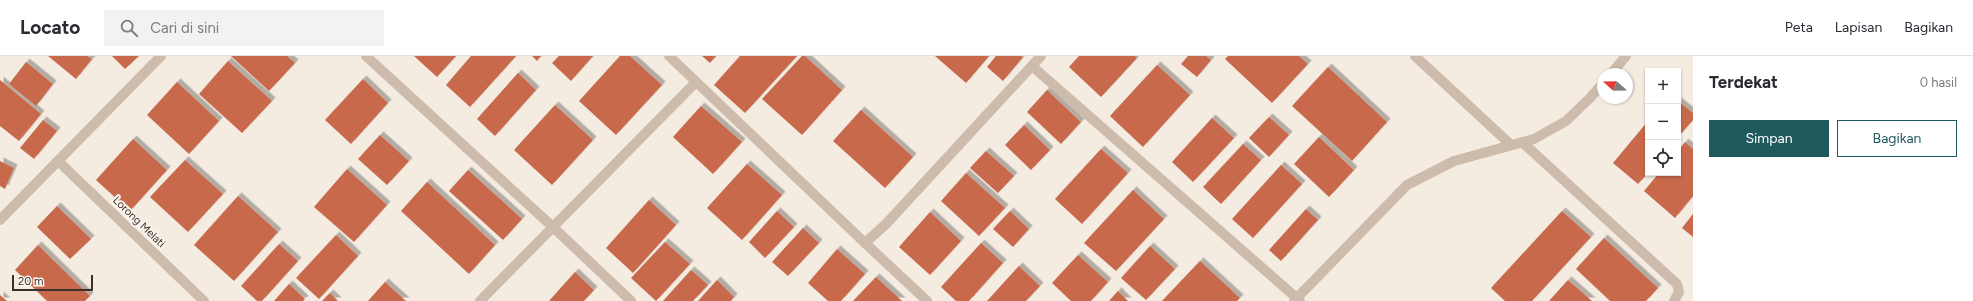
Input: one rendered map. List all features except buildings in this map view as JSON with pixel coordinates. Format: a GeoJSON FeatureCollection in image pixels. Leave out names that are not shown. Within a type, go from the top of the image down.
{"type":"FeatureCollection","features":[{"type":"Feature","properties":{"kind":"street"},"geometry":{"type":"LineString","coordinates":[[0,220],[161,56]]}},
{"type":"Feature","properties":{"kind":"street"},"geometry":{"type":"LineString","coordinates":[[366,56],[554,228],[631,301]]}},
{"type":"Feature","properties":{"kind":"street"},"geometry":{"type":"LineString","coordinates":[[669,56],[927,301]]}},
{"type":"Feature","properties":{"kind":"street"},"geometry":{"type":"LineString","coordinates":[[865,242],[886,224],[1041,56]]}},
{"type":"Feature","properties":{"kind":"street"},"geometry":{"type":"LineString","coordinates":[[1415,56],[1510,144]]}},
{"type":"Feature","properties":{"kind":"street"},"geometry":{"type":"LineString","coordinates":[[1616,68],[1626,56]]}},
{"type":"Feature","properties":{"kind":"street"},"geometry":{"type":"LineString","coordinates":[[1032,66],[1297,300],[1406,185],[1454,161],[1510,144],[1534,139],[1566,120],[1597,90]]}},
{"type":"Feature","properties":{"kind":"street"},"geometry":{"type":"LineString","coordinates":[[480,301],[554,228],[696,82]]}},
{"type":"Feature","properties":{"kind":"street"},"geometry":{"type":"LineString","coordinates":[[1522,142],[1677,284],[1679,292],[1674,301]]}},
{"type":"Feature","properties":{"kind":"street","name":"Lorong Melati"},"geometry":{"type":"LineString","coordinates":[[58,161],[204,301]]}}]}
